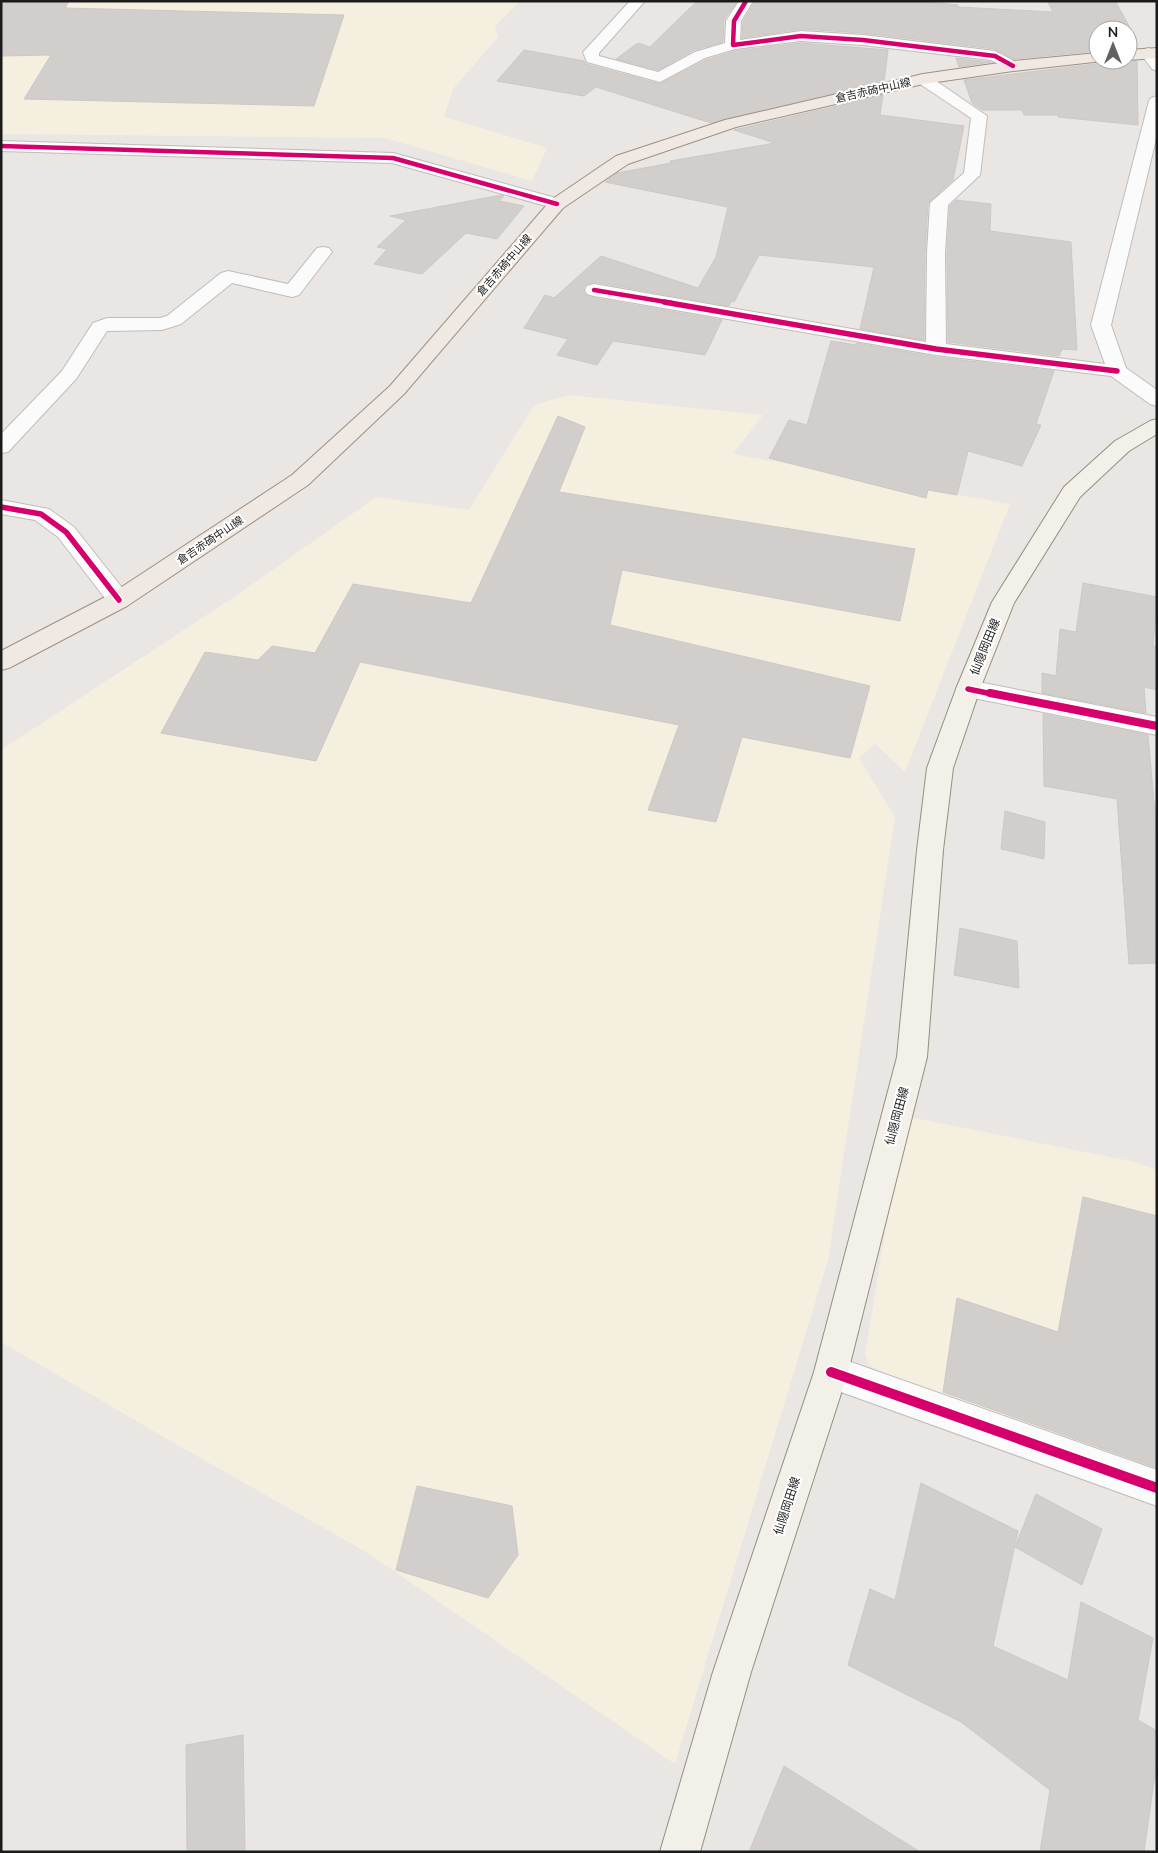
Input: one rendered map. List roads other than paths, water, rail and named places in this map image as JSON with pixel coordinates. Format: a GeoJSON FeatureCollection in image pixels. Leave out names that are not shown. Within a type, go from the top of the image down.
{"type":"FeatureCollection","features":[{"type":"Feature","properties":{"kind":"main road"},"geometry":{"type":"LineString","coordinates":[[1138,56],[1154,57]]}},
{"type":"Feature","properties":{"kind":"main road","name":"倉吉赤碕中山線"},"geometry":{"type":"LineString","coordinates":[[1,662],[119,600],[300,480],[397,390],[557,204],[622,160],[731,122],[923,79],[1013,66],[1088,59]]}},
{"type":"Feature","properties":{"kind":"main road","name":"仙隠岡田線"},"geometry":{"type":"LineString","coordinates":[[680,1852],[732,1672],[831,1372],[912,1057],[930,850],[940,768],[968,688],[1003,602],[1072,492],[1122,446],[1157,425]]}},
{"type":"Feature","properties":{"kind":"street"},"geometry":{"type":"LineString","coordinates":[[638,1],[591,52],[592,59],[660,78],[700,55],[733,45],[801,36],[995,56],[1013,66]]}},
{"type":"Feature","properties":{"kind":"street"},"geometry":{"type":"LineString","coordinates":[[733,45],[731,32],[733,18],[746,1]]}},
{"type":"Feature","properties":{"kind":"street"},"geometry":{"type":"LineString","coordinates":[[923,79],[979,116],[972,175],[939,203],[936,253],[936,350]]}},
{"type":"Feature","properties":{"kind":"street"},"geometry":{"type":"LineString","coordinates":[[1157,101],[1101,325],[1117,371],[1157,400]]}},
{"type":"Feature","properties":{"kind":"street"},"geometry":{"type":"LineString","coordinates":[[1,146],[393,158],[557,204]]}},
{"type":"Feature","properties":{"kind":"street"},"geometry":{"type":"LineString","coordinates":[[1,447],[69,375],[100,327],[107,324],[162,324],[174,320],[228,277],[292,291],[323,252]]}},
{"type":"Feature","properties":{"kind":"street"},"geometry":{"type":"LineString","coordinates":[[594,290],[936,350],[1117,371]]}},
{"type":"Feature","properties":{"kind":"street"},"geometry":{"type":"LineString","coordinates":[[1,507],[41,514],[66,532],[119,600]]}},
{"type":"Feature","properties":{"kind":"street"},"geometry":{"type":"LineString","coordinates":[[968,688],[1157,726]]}},
{"type":"Feature","properties":{"kind":"street"},"geometry":{"type":"LineString","coordinates":[[831,1372],[1157,1488]]}}]}
